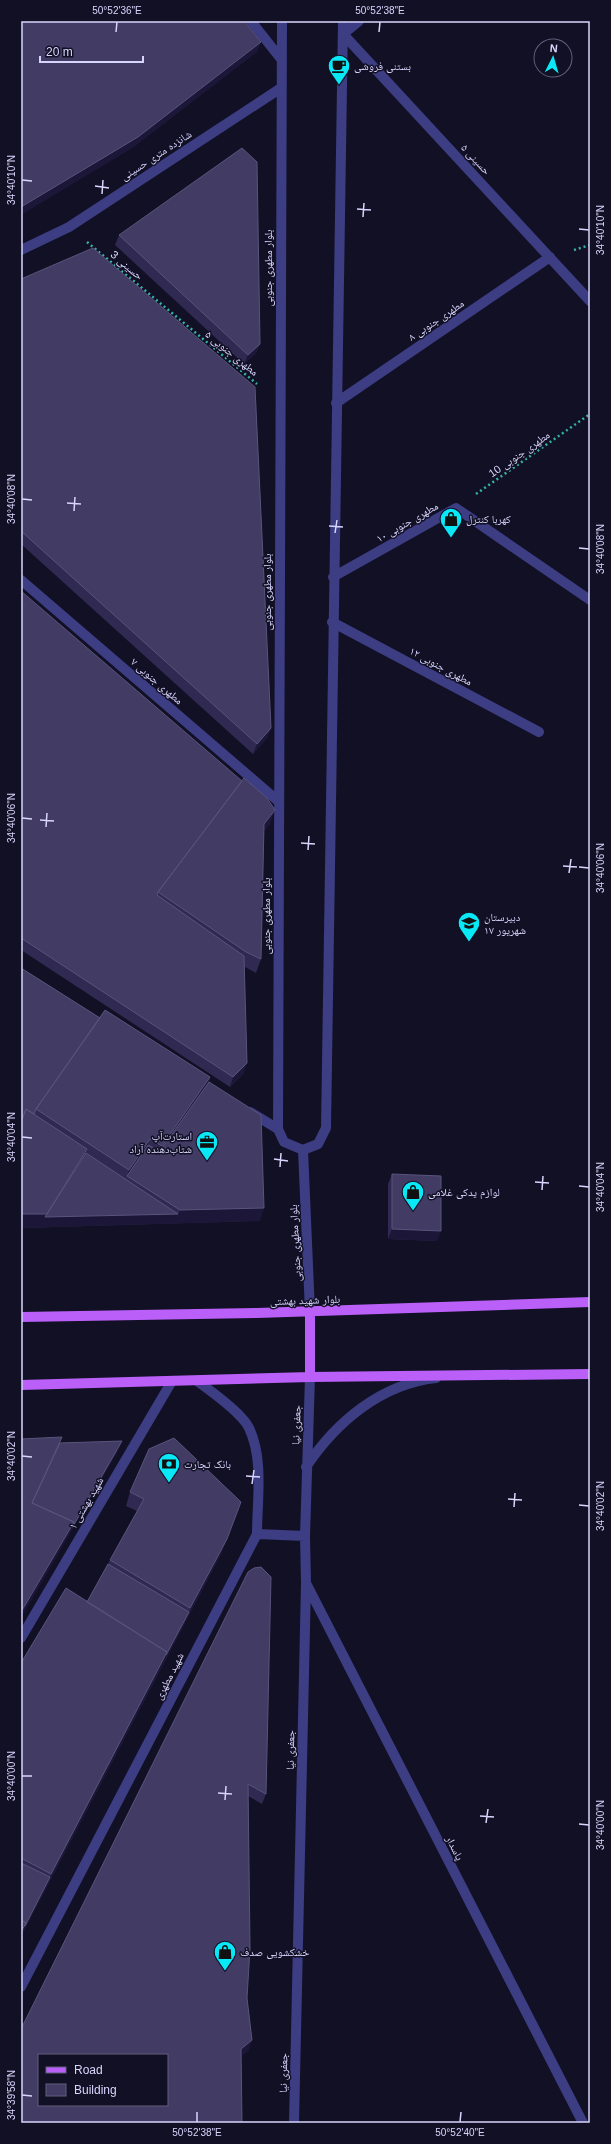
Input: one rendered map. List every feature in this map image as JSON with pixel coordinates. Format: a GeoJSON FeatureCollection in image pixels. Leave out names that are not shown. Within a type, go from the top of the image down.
{"type":"FeatureCollection","features":[{"type":"Feature","properties":{"kind":"main road","name":"بلوار شهید بهشتی"},"geometry":{"type":"LineString","coordinates":[[21,1317],[310,1312],[590,1302]]}},
{"type":"Feature","properties":{"kind":"main road"},"geometry":{"type":"LineString","coordinates":[[310,1312],[310,1377]]}},
{"type":"Feature","properties":{"kind":"main road"},"geometry":{"type":"LineString","coordinates":[[21,1385],[310,1377],[590,1374]]}},
{"type":"Feature","properties":{"kind":"street"},"geometry":{"type":"LineString","coordinates":[[251,21],[282,59]]}},
{"type":"Feature","properties":{"kind":"street","name":"بلوار مطهری جنوبی"},"geometry":{"type":"LineString","coordinates":[[278,1129],[279,402],[282,21]]}},
{"type":"Feature","properties":{"kind":"street"},"geometry":{"type":"LineString","coordinates":[[244,1108],[278,1129],[284,1142],[303,1150],[318,1144],[326,1128],[332,622],[343,21]]}},
{"type":"Feature","properties":{"kind":"street"},"geometry":{"type":"LineString","coordinates":[[343,34],[359,21]]}},
{"type":"Feature","properties":{"kind":"street","name":"حسینی ۵"},"geometry":{"type":"LineString","coordinates":[[343,34],[590,301]]}},
{"type":"Feature","properties":{"kind":"street","name":"شانزده متری حسینی"},"geometry":{"type":"LineString","coordinates":[[21,250],[69,227],[281,88]]}},
{"type":"Feature","properties":{"kind":"street","name":"مطهری جنوبی ۸"},"geometry":{"type":"LineString","coordinates":[[336,403],[550,257]]}},
{"type":"Feature","properties":{"kind":"street","name":"مطهری جنوبی ۱۰"},"geometry":{"type":"LineString","coordinates":[[334,577],[456,508],[590,600]]}},
{"type":"Feature","properties":{"kind":"street","name":"مطهری جنوبی ۷"},"geometry":{"type":"LineString","coordinates":[[21,580],[278,801]]}},
{"type":"Feature","properties":{"kind":"street","name":"مطهری جنوبی ۱۲"},"geometry":{"type":"LineString","coordinates":[[332,622],[539,732]]}},
{"type":"Feature","properties":{"kind":"street","name":"بلوار مطهری جنوبی"},"geometry":{"type":"LineString","coordinates":[[303,1150],[310,1312]]}},
{"type":"Feature","properties":{"kind":"street"},"geometry":{"type":"LineString","coordinates":[[306,1466],[320,1446],[336,1428],[355,1412],[376,1399],[410,1384],[431,1379],[461,1376]]}},
{"type":"Feature","properties":{"kind":"street","name":"جعفری نیا"},"geometry":{"type":"LineString","coordinates":[[294,2123],[306,1583],[306,1466],[310,1377]]}},
{"type":"Feature","properties":{"kind":"street","name":"شهید بهشتی ۱"},"geometry":{"type":"LineString","coordinates":[[21,1638],[172,1381]]}},
{"type":"Feature","properties":{"kind":"street","name":"شهید مطهری"},"geometry":{"type":"LineString","coordinates":[[21,1987],[257,1534],[256,1453],[249,1427],[229,1406],[197,1381]]}},
{"type":"Feature","properties":{"kind":"street"},"geometry":{"type":"LineString","coordinates":[[257,1534],[305,1536]]}},
{"type":"Feature","properties":{"kind":"street","name":"پاسدار"},"geometry":{"type":"LineString","coordinates":[[306,1583],[583,2123]]}},
{"type":"Feature","properties":{"kind":"path","name":"حسینی 3"},"geometry":{"type":"LineString","coordinates":[[69,227],[174,316]]}},
{"type":"Feature","properties":{"kind":"path","name":"مطهری جنوبی ۵"},"geometry":{"type":"LineString","coordinates":[[174,316],[279,402]]}},
{"type":"Feature","properties":{"kind":"path","name":"مطهری جنوبی 10"},"geometry":{"type":"LineString","coordinates":[[456,508],[590,414]]}},
{"type":"Feature","properties":{"kind":"building"},"geometry":{"type":"Polygon","coordinates":[[[21,21],[244,21],[261,42],[138,137],[21,207],[21,21]]]}},
{"type":"Feature","properties":{"kind":"building"},"geometry":{"type":"Polygon","coordinates":[[[242,148],[257,162],[260,344],[248,355],[119,235],[242,148]]]}},
{"type":"Feature","properties":{"kind":"building"},"geometry":{"type":"Polygon","coordinates":[[[93,248],[255,387],[271,728],[257,744],[21,531],[21,279],[93,248]]]}},
{"type":"Feature","properties":{"kind":"building"},"geometry":{"type":"Polygon","coordinates":[[[21,591],[242,781],[157,895],[244,956],[247,1063],[233,1077],[21,938],[21,591]]]}},
{"type":"Feature","properties":{"kind":"building"},"geometry":{"type":"Polygon","coordinates":[[[244,778],[267,798],[275,810],[264,824],[261,959],[246,952],[158,892],[244,778]]]}},
{"type":"Feature","properties":{"kind":"building"},"geometry":{"type":"Polygon","coordinates":[[[21,968],[100,1018],[34,1114],[26,1109],[21,1122],[21,968]]]}},
{"type":"Feature","properties":{"kind":"building"},"geometry":{"type":"Polygon","coordinates":[[[105,1010],[210,1077],[162,1146],[150,1139],[129,1170],[36,1109],[105,1010]]]}},
{"type":"Feature","properties":{"kind":"building","name":"استارت‌آپ شتاب‌دهنده آراد"},"geometry":{"type":"Polygon","coordinates":[[[209,1082],[261,1115],[264,1208],[180,1210],[127,1176],[148,1145],[160,1151],[209,1082]]]}},
{"type":"Feature","properties":{"kind":"building"},"geometry":{"type":"Polygon","coordinates":[[[26,1109],[87,1149],[47,1214],[21,1214],[21,1122],[26,1109]]]}},
{"type":"Feature","properties":{"kind":"building"},"geometry":{"type":"Polygon","coordinates":[[[86,1153],[178,1214],[45,1217],[86,1153]]]}},
{"type":"Feature","properties":{"kind":"building","name":"لوازم یدکی غلامی"},"geometry":{"type":"Polygon","coordinates":[[[392,1174],[441,1176],[441,1231],[392,1229],[392,1174]]]}},
{"type":"Feature","properties":{"kind":"building"},"geometry":{"type":"Polygon","coordinates":[[[62,1437],[32,1503],[74,1522],[21,1612],[21,1439],[62,1437]]]}},
{"type":"Feature","properties":{"kind":"building"},"geometry":{"type":"Polygon","coordinates":[[[174,1438],[241,1502],[227,1539],[190,1608],[110,1560],[144,1499],[130,1492],[149,1449],[174,1438]]]}},
{"type":"Feature","properties":{"kind":"building"},"geometry":{"type":"Polygon","coordinates":[[[122,1441],[72,1528],[74,1522],[32,1503],[60,1443],[122,1441]]]}},
{"type":"Feature","properties":{"kind":"building"},"geometry":{"type":"Polygon","coordinates":[[[108,1564],[189,1612],[166,1655],[167,1652],[87,1602],[108,1564]]]}},
{"type":"Feature","properties":{"kind":"building"},"geometry":{"type":"Polygon","coordinates":[[[261,1567],[271,1577],[266,1794],[248,1784],[250,1948],[247,1998],[252,2040],[241,2049],[242,2123],[21,2123],[21,2029],[248,1572],[254,1568],[261,1567]]]}},
{"type":"Feature","properties":{"kind":"building"},"geometry":{"type":"Polygon","coordinates":[[[66,1588],[167,1652],[51,1874],[21,1858],[21,1663],[66,1588]]]}},
{"type":"Feature","properties":{"kind":"building"},"geometry":{"type":"Polygon","coordinates":[[[21,1863],[50,1877],[25,1926],[26,1923],[21,1920],[21,1863]]]}},
{"type":"Feature","properties":{"kind":"building"},"geometry":{"type":"Polygon","coordinates":[[[21,1920],[26,1923],[21,1932],[21,1920]]]}},
{"type":"Feature","properties":{"kind":"place","name":"بستنی فروشی"},"geometry":{"type":"Point","coordinates":[339,86]}},
{"type":"Feature","properties":{"kind":"place","name":"کهربا کنترل"},"geometry":{"type":"Point","coordinates":[451,538]}},
{"type":"Feature","properties":{"kind":"place","name":"دبیرستان ۱۷ شهریور"},"geometry":{"type":"Point","coordinates":[469,942]}},
{"type":"Feature","properties":{"kind":"place","name":"استارت‌آپ شتاب‌دهنده آراد"},"geometry":{"type":"Point","coordinates":[207,1162]}},
{"type":"Feature","properties":{"kind":"place","name":"لوازم یدکی غلامی"},"geometry":{"type":"Point","coordinates":[413,1212]}},
{"type":"Feature","properties":{"kind":"place","name":"بانک تجارت"},"geometry":{"type":"Point","coordinates":[169,1484]}},
{"type":"Feature","properties":{"kind":"place","name":"خشکشویی صدف"},"geometry":{"type":"Point","coordinates":[225,1972]}}]}
